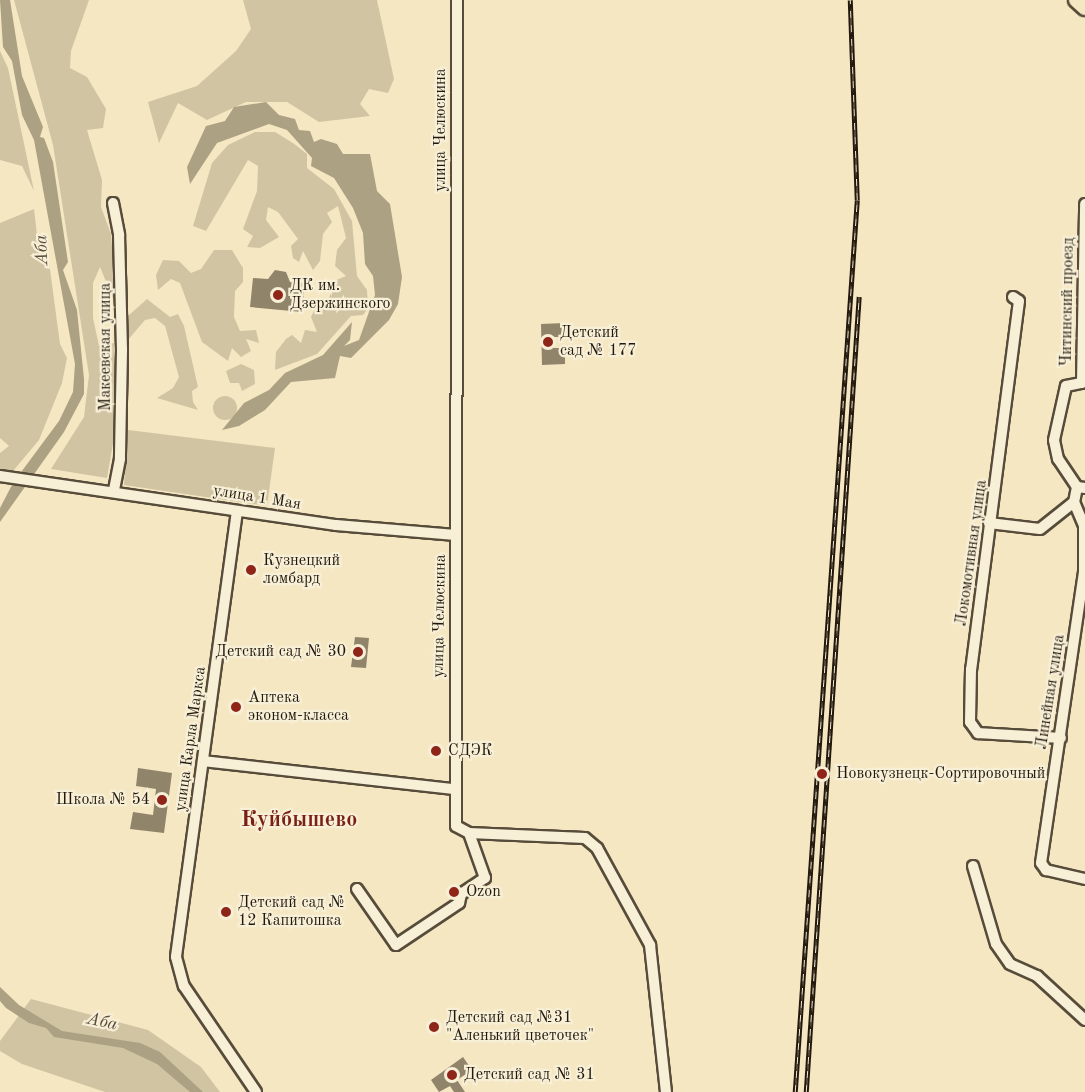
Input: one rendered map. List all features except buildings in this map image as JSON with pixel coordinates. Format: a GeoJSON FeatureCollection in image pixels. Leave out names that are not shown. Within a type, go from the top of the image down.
{"type":"FeatureCollection","features":[{"type":"Feature","properties":{"kind":"main road"},"geometry":{"type":"LineString","coordinates":[[1076,0],[1085,8]]}},
{"type":"Feature","properties":{"kind":"street","name":"улица Челюскина"},"geometry":{"type":"LineString","coordinates":[[457,0],[453,789],[456,826],[470,833]]}},
{"type":"Feature","properties":{"kind":"street","name":"Макеевская улица"},"geometry":{"type":"LineString","coordinates":[[113,203],[119,235],[122,350],[120,459],[114,491]]}},
{"type":"Feature","properties":{"kind":"street","name":"Читинский проезд"},"geometry":{"type":"LineString","coordinates":[[1081,487],[1058,459],[1054,440],[1066,386],[1084,382],[1085,204]]}},
{"type":"Feature","properties":{"kind":"street","name":"Локомотивная улица"},"geometry":{"type":"LineString","coordinates":[[1013,297],[1019,301],[989,523],[970,722],[978,733],[1061,738]]}},
{"type":"Feature","properties":{"kind":"street","name":"улица 1 Мая"},"geometry":{"type":"LineString","coordinates":[[0,476],[405,534],[456,536]]}},
{"type":"Feature","properties":{"kind":"street"},"geometry":{"type":"LineString","coordinates":[[989,523],[1040,529],[1074,502],[1081,487]]}},
{"type":"Feature","properties":{"kind":"street","name":"Линейная улица"},"geometry":{"type":"LineString","coordinates":[[1074,502],[1084,525],[1084,572],[1061,738],[1050,781],[1042,866],[1085,879]]}},
{"type":"Feature","properties":{"kind":"street","name":"улица Карла Маркса"},"geometry":{"type":"LineString","coordinates":[[237,511],[177,971],[256,1092]]}},
{"type":"Feature","properties":{"kind":"street"},"geometry":{"type":"LineString","coordinates":[[203,761],[453,789]]}},
{"type":"Feature","properties":{"kind":"street"},"geometry":{"type":"LineString","coordinates":[[357,889],[396,945],[459,903],[461,894],[485,878],[470,833],[576,837],[597,848],[650,945],[666,1092]]}},
{"type":"Feature","properties":{"kind":"street"},"geometry":{"type":"LineString","coordinates":[[973,866],[996,944],[1010,964],[1036,976],[1085,1020]]}},
{"type":"Feature","properties":{"kind":"shaded area"},"geometry":{"type":"Polygon","coordinates":[[[0,0],[10,0],[22,76],[43,127],[40,137],[44,138],[53,162],[68,262],[63,270],[77,310],[84,394],[64,432],[0,522],[0,508],[13,483],[59,421],[73,392],[75,364],[34,140],[22,115],[12,61],[3,47],[0,0]]]}},
{"type":"Feature","properties":{"kind":"shaded area"},"geometry":{"type":"Polygon","coordinates":[[[14,0],[89,0],[71,51],[70,68],[87,77],[106,109],[103,128],[87,130],[102,180],[101,207],[111,234],[115,283],[114,301],[100,267],[93,283],[93,318],[99,346],[114,343],[118,415],[107,478],[51,469],[84,417],[89,375],[53,145],[14,0]]]}},
{"type":"Feature","properties":{"kind":"shaded area"},"geometry":{"type":"Polygon","coordinates":[[[243,0],[377,0],[394,79],[388,93],[369,89],[360,104],[370,116],[319,122],[287,102],[246,102],[207,120],[178,103],[159,143],[148,102],[197,86],[236,51],[251,29],[243,0]]]}},
{"type":"Feature","properties":{"kind":"shaded area"},"geometry":{"type":"Polygon","coordinates":[[[0,51],[8,68],[34,191],[22,166],[0,160],[0,51]]]}},
{"type":"Feature","properties":{"kind":"shaded area"},"geometry":{"type":"Polygon","coordinates":[[[266,102],[279,115],[295,119],[299,130],[310,131],[314,142],[321,139],[337,144],[343,154],[370,154],[377,191],[390,204],[402,277],[398,304],[389,320],[351,358],[340,356],[335,378],[291,382],[265,410],[239,426],[222,430],[244,403],[269,390],[285,373],[323,355],[352,322],[350,340],[344,346],[359,340],[375,295],[373,276],[365,264],[363,233],[353,208],[334,178],[311,166],[312,158],[287,130],[269,124],[217,143],[190,184],[187,167],[206,126],[225,121],[234,107],[266,102]]]}},
{"type":"Feature","properties":{"kind":"shaded area"},"geometry":{"type":"Polygon","coordinates":[[[255,132],[275,132],[293,143],[307,154],[307,168],[334,189],[352,221],[357,276],[367,290],[368,308],[363,315],[351,316],[317,354],[275,370],[276,352],[286,339],[292,335],[301,343],[305,330],[317,332],[311,317],[316,306],[321,299],[326,309],[334,281],[346,276],[335,266],[337,250],[346,238],[338,206],[327,213],[332,222],[323,234],[320,261],[313,270],[303,251],[299,262],[293,258],[291,246],[298,239],[278,212],[268,207],[266,220],[279,237],[260,248],[247,247],[253,236],[243,229],[257,191],[258,166],[248,160],[206,231],[193,226],[212,163],[228,145],[255,132]]]}},
{"type":"Feature","properties":{"kind":"shaded area"},"geometry":{"type":"Polygon","coordinates":[[[34,209],[37,235],[47,247],[60,344],[67,358],[62,383],[39,440],[13,471],[0,469],[0,453],[9,446],[0,438],[0,223],[34,209]]]}},
{"type":"Feature","properties":{"kind":"shaded area"},"geometry":{"type":"Polygon","coordinates":[[[214,250],[232,250],[243,268],[243,282],[235,291],[234,317],[240,331],[256,330],[259,343],[246,339],[251,351],[241,357],[232,348],[228,361],[202,342],[180,283],[171,279],[158,290],[156,275],[163,260],[179,261],[191,273],[201,269],[214,250]]]}},
{"type":"Feature","properties":{"kind":"shaded area"},"geometry":{"type":"Polygon","coordinates":[[[147,299],[170,317],[178,314],[184,326],[198,387],[192,391],[193,402],[198,410],[157,398],[173,388],[179,377],[165,326],[155,318],[145,320],[127,341],[128,316],[147,299]]]}},
{"type":"Feature","properties":{"kind":"shaded area"},"geometry":{"type":"Polygon","coordinates":[[[241,364],[254,370],[255,384],[242,391],[239,383],[230,383],[226,371],[241,364]]]}},
{"type":"Feature","properties":{"kind":"shaded area"},"geometry":{"type":"Polygon","coordinates":[[[225,396],[233,400],[237,408],[233,416],[225,420],[217,416],[213,408],[217,400],[225,396]]]}},
{"type":"Feature","properties":{"kind":"shaded area"},"geometry":{"type":"Polygon","coordinates":[[[128,430],[275,448],[267,506],[124,485],[128,430]]]}},
{"type":"Feature","properties":{"kind":"shaded area"},"geometry":{"type":"Polygon","coordinates":[[[0,987],[19,1005],[62,1031],[140,1043],[160,1052],[203,1092],[190,1092],[157,1064],[123,1048],[54,1037],[46,1028],[29,1023],[6,1008],[0,1001],[0,987]]]}},
{"type":"Feature","properties":{"kind":"shaded area"},"geometry":{"type":"Polygon","coordinates":[[[31,999],[148,1030],[201,1067],[220,1092],[105,1092],[22,1064],[0,1051],[0,1041],[31,999]]]}},
{"type":"Feature","properties":{"kind":"railway"},"geometry":{"type":"LineString","coordinates":[[795,1092],[857,200],[850,0]]}},
{"type":"Feature","properties":{"kind":"railway"},"geometry":{"type":"LineString","coordinates":[[806,1092],[859,297]]}},
{"type":"Feature","properties":{"kind":"place","name":"ДК им. Дзержинского"},"geometry":{"type":"Point","coordinates":[278,295]}},
{"type":"Feature","properties":{"kind":"place","name":"Детский сад № 177"},"geometry":{"type":"Point","coordinates":[548,342]}},
{"type":"Feature","properties":{"kind":"place","name":"Кузнецкий ломбард"},"geometry":{"type":"Point","coordinates":[251,570]}},
{"type":"Feature","properties":{"kind":"place","name":"Детский сад № 30"},"geometry":{"type":"Point","coordinates":[358,652]}},
{"type":"Feature","properties":{"kind":"place","name":"Аптека эконом-класса"},"geometry":{"type":"Point","coordinates":[236,707]}},
{"type":"Feature","properties":{"kind":"place","name":"СДЭК"},"geometry":{"type":"Point","coordinates":[436,751]}},
{"type":"Feature","properties":{"kind":"place","name":"Новокузнецк-Сортировочный"},"geometry":{"type":"Point","coordinates":[822,774]}},
{"type":"Feature","properties":{"kind":"place","name":"Школа № 54"},"geometry":{"type":"Point","coordinates":[162,800]}},
{"type":"Feature","properties":{"kind":"place","name":"Ozon"},"geometry":{"type":"Point","coordinates":[454,892]}},
{"type":"Feature","properties":{"kind":"place","name":"Детский сад № 12 Капитошка"},"geometry":{"type":"Point","coordinates":[226,912]}},
{"type":"Feature","properties":{"kind":"place","name":"Детский сад №31 \"Аленький цветочек\""},"geometry":{"type":"Point","coordinates":[434,1027]}},
{"type":"Feature","properties":{"kind":"place","name":"Детский сад № 31"},"geometry":{"type":"Point","coordinates":[452,1075]}},
{"type":"Feature","properties":{"kind":"district","name":"Куйбышево"},"geometry":{"type":"Point","coordinates":[299,821]}},
{"type":"Feature","properties":{"kind":"water label","name":"Аба"},"geometry":{"type":"Point","coordinates":[42,250]}},
{"type":"Feature","properties":{"kind":"water label","name":"Аба"},"geometry":{"type":"Point","coordinates":[102,1022]}}]}
